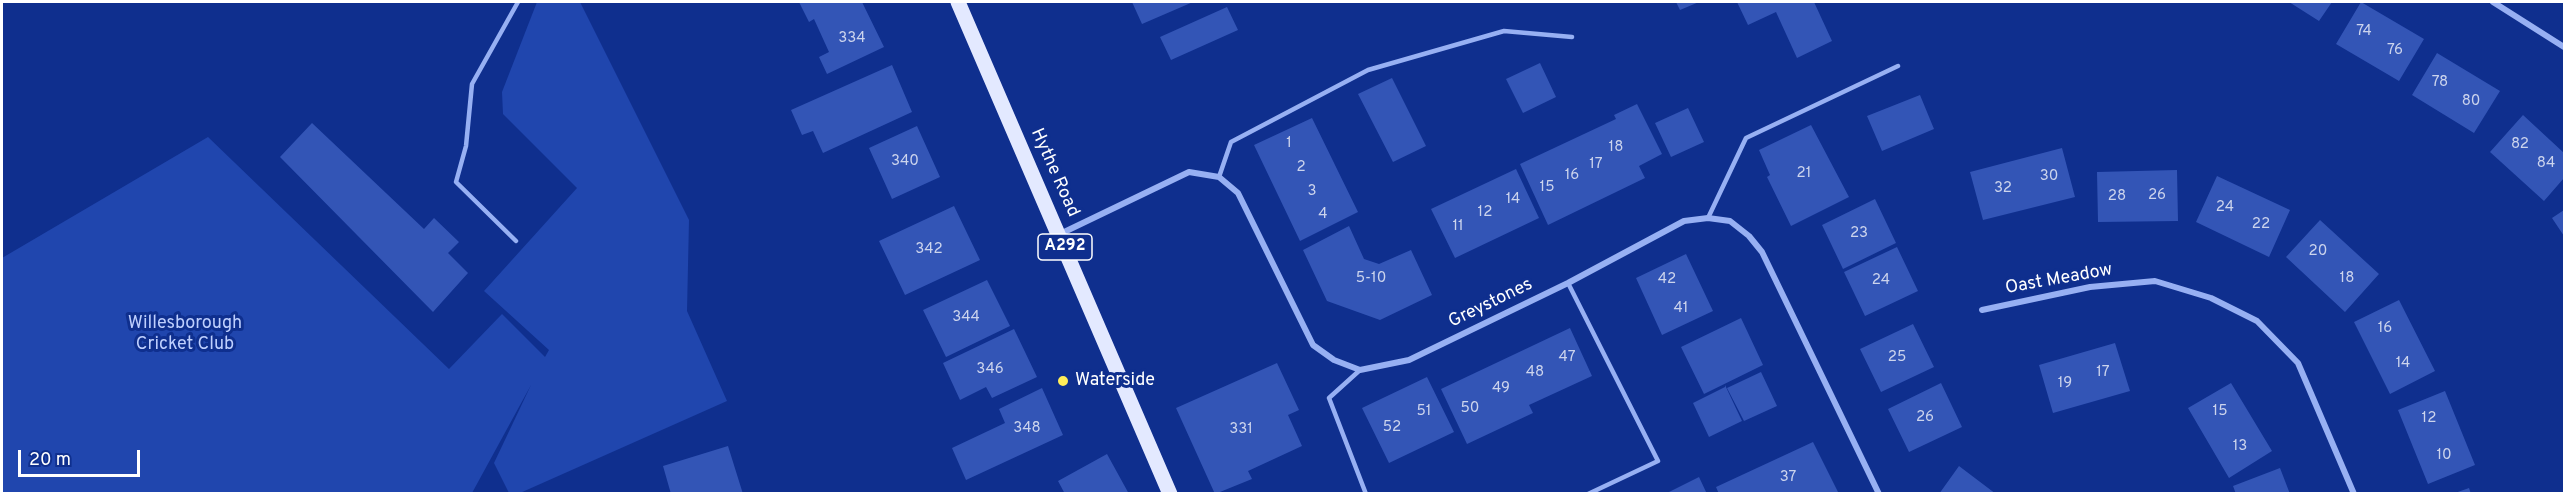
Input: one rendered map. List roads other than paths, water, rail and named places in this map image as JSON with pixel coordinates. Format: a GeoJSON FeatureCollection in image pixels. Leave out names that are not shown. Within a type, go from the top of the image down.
{"type":"FeatureCollection","features":[{"type":"Feature","properties":{"kind":"main road","name":"Hythe Road"},"geometry":{"type":"LineString","coordinates":[[958,2],[1170,494]]}},
{"type":"Feature","properties":{"kind":"street"},"geometry":{"type":"LineString","coordinates":[[2493,2],[2565,47]]}},
{"type":"Feature","properties":{"kind":"street"},"geometry":{"type":"LineString","coordinates":[[1059,234],[1189,172],[1219,177],[1238,193],[1313,345],[1334,360],[1360,370]]}},
{"type":"Feature","properties":{"kind":"street","name":"Greystones"},"geometry":{"type":"LineString","coordinates":[[1360,370],[1409,360],[1568,283],[1684,221],[1707,218],[1730,221],[1749,236],[1762,252],[1880,494]]}},
{"type":"Feature","properties":{"kind":"street","name":"Oast Meadow"},"geometry":{"type":"LineString","coordinates":[[1982,310],[2090,287],[2155,281],[2211,298],[2257,321],[2298,363],[2354,494]]}},
{"type":"Feature","properties":{"kind":"lane"},"geometry":{"type":"LineString","coordinates":[[516,241],[456,182],[466,146],[472,84],[518,2]]}},
{"type":"Feature","properties":{"kind":"lane"},"geometry":{"type":"LineString","coordinates":[[1219,177],[1231,142],[1368,70],[1504,31],[1572,37]]}},
{"type":"Feature","properties":{"kind":"lane"},"geometry":{"type":"LineString","coordinates":[[1707,218],[1746,138],[1898,66]]}},
{"type":"Feature","properties":{"kind":"lane"},"geometry":{"type":"LineString","coordinates":[[1568,283],[1658,461],[1588,494]]}},
{"type":"Feature","properties":{"kind":"lane"},"geometry":{"type":"LineString","coordinates":[[1360,370],[1329,398],[1366,494]]}},
{"type":"Feature","properties":{"kind":"place","name":"Waterside"},"geometry":{"type":"Point","coordinates":[1063,381]}},
{"type":"Feature","properties":{"kind":"park label","name":"Willesborough Cricket Club"},"geometry":{"type":"Point","coordinates":[185,334]}}]}
